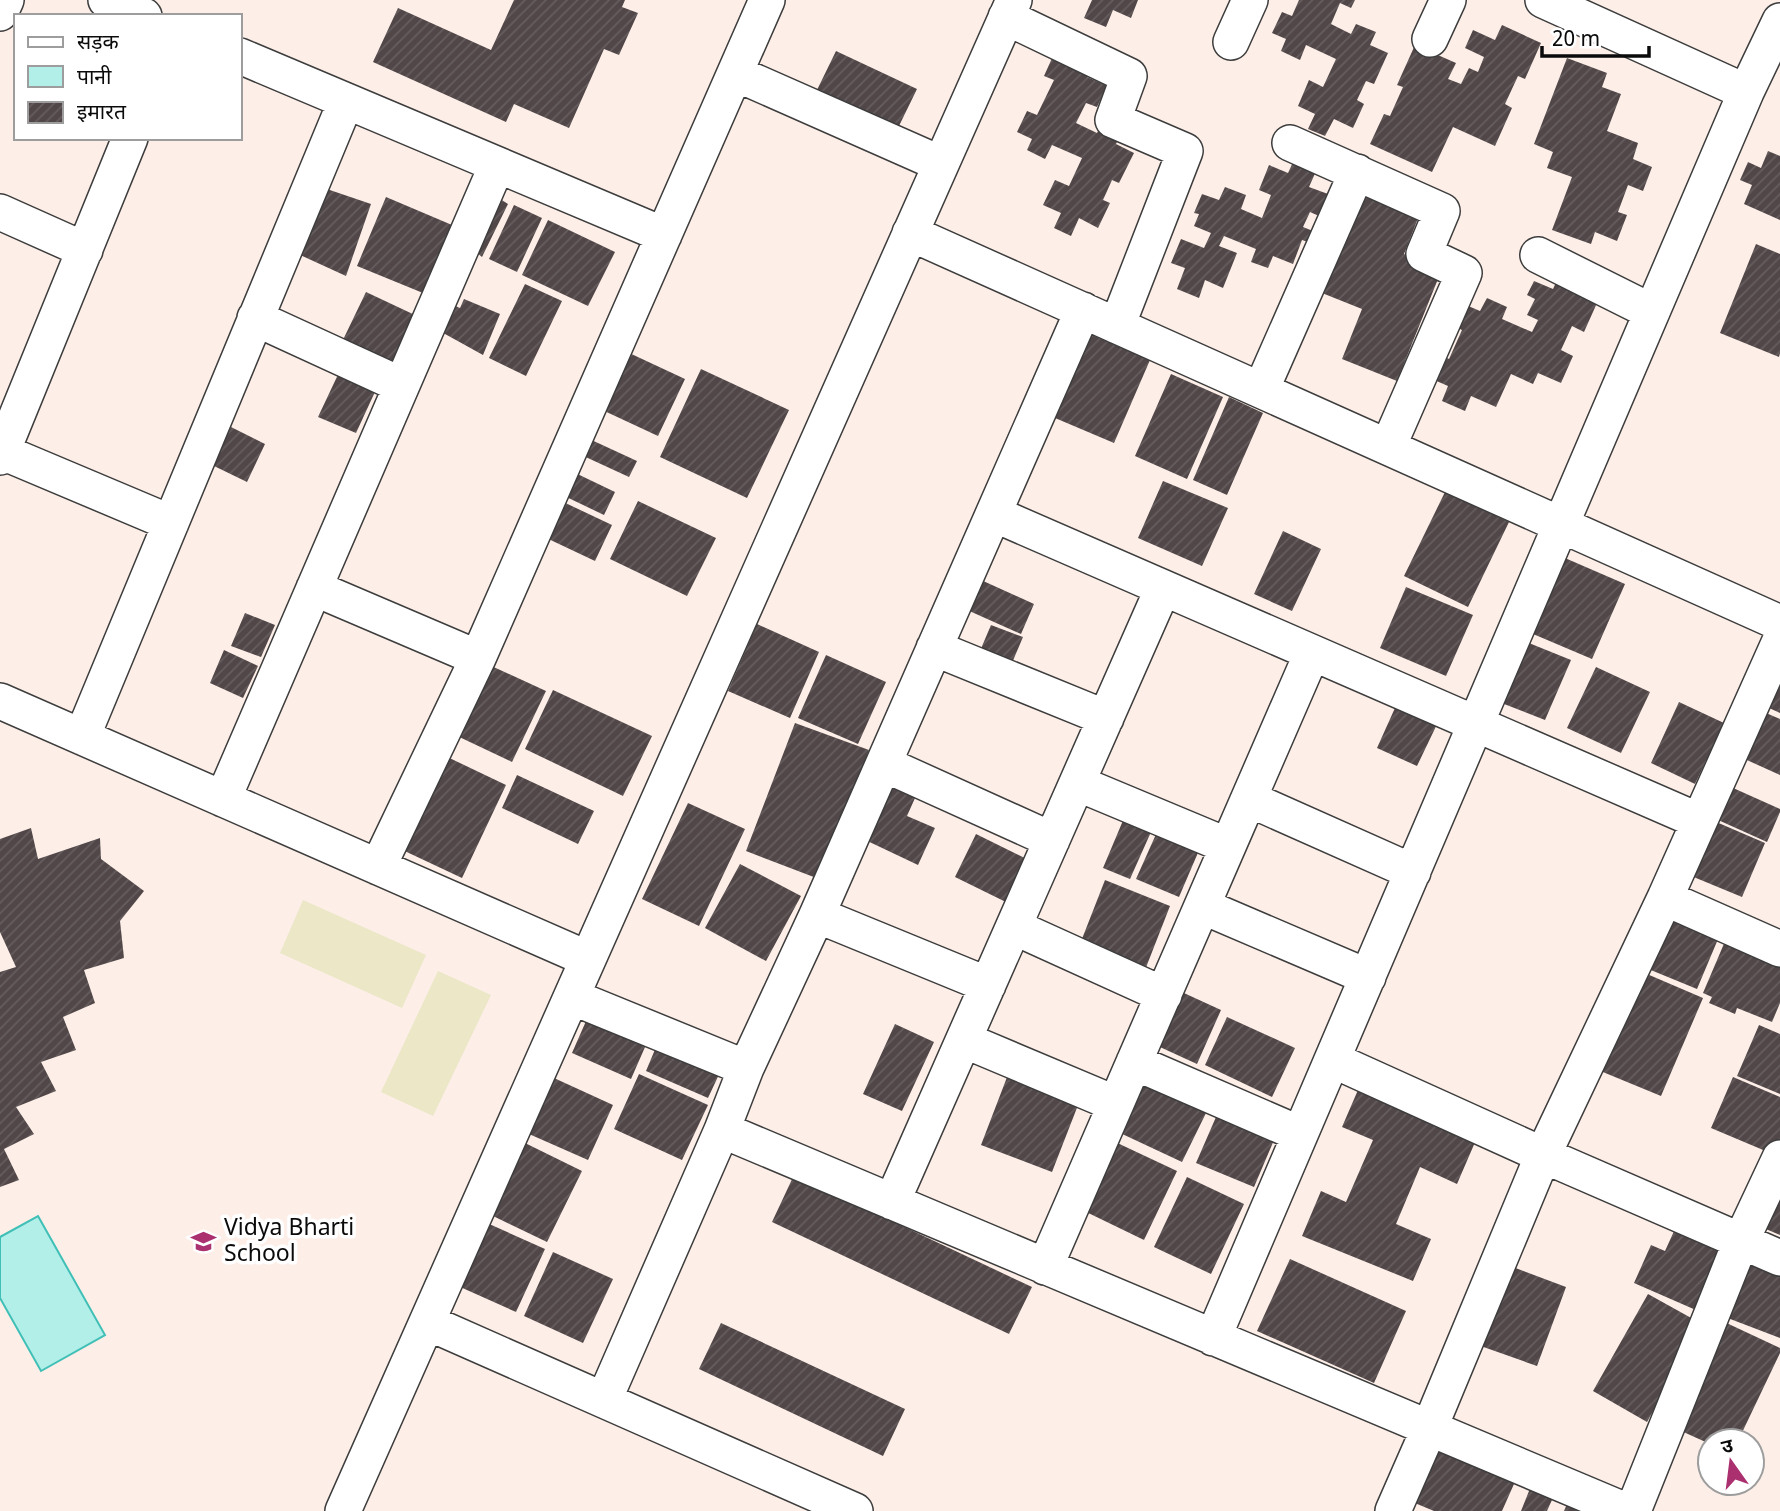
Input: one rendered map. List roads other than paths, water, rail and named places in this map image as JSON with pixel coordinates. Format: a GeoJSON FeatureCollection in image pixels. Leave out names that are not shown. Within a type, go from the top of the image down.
{"type":"FeatureCollection","features":[{"type":"Feature","properties":{"kind":"street"},"geometry":{"type":"LineString","coordinates":[[0,13],[6,0]]}},
{"type":"Feature","properties":{"kind":"street"},"geometry":{"type":"LineString","coordinates":[[106,0],[139,14]]}},
{"type":"Feature","properties":{"kind":"street"},"geometry":{"type":"LineString","coordinates":[[378,867],[478,658],[767,0]]}},
{"type":"Feature","properties":{"kind":"street"},"geometry":{"type":"LineString","coordinates":[[1231,42],[1250,0]]}},
{"type":"Feature","properties":{"kind":"street"},"geometry":{"type":"LineString","coordinates":[[1430,39],[1448,0]]}},
{"type":"Feature","properties":{"kind":"street"},"geometry":{"type":"LineString","coordinates":[[1542,0],[1746,92]]}},
{"type":"Feature","properties":{"kind":"street"},"geometry":{"type":"LineString","coordinates":[[343,1511],[1010,9],[1129,76],[1113,120],[1185,151],[1118,326]]}},
{"type":"Feature","properties":{"kind":"street"},"geometry":{"type":"LineString","coordinates":[[1213,1338],[1746,92],[1780,21]]}},
{"type":"Feature","properties":{"kind":"street"},"geometry":{"type":"LineString","coordinates":[[242,57],[664,235]]}},
{"type":"Feature","properties":{"kind":"street"},"geometry":{"type":"LineString","coordinates":[[735,73],[941,164]]}},
{"type":"Feature","properties":{"kind":"street"},"geometry":{"type":"LineString","coordinates":[[82,737],[346,101]]}},
{"type":"Feature","properties":{"kind":"street"},"geometry":{"type":"LineString","coordinates":[[129,140],[1,453],[171,523]]}},
{"type":"Feature","properties":{"kind":"street"},"geometry":{"type":"LineString","coordinates":[[1290,143],[1443,211],[1424,254],[1464,273],[1388,447]]}},
{"type":"Feature","properties":{"kind":"street"},"geometry":{"type":"LineString","coordinates":[[223,799],[497,165]]}},
{"type":"Feature","properties":{"kind":"street"},"geometry":{"type":"LineString","coordinates":[[1261,390],[1357,172]]}},
{"type":"Feature","properties":{"kind":"street"},"geometry":{"type":"LineString","coordinates":[[0,212],[85,250]]}},
{"type":"Feature","properties":{"kind":"street"},"geometry":{"type":"LineString","coordinates":[[910,233],[1780,623]]}},
{"type":"Feature","properties":{"kind":"street"},"geometry":{"type":"LineString","coordinates":[[1538,256],[1653,312]]}},
{"type":"Feature","properties":{"kind":"street"},"geometry":{"type":"LineString","coordinates":[[604,1400],[722,1130],[746,1068],[817,915],[1083,310]]}},
{"type":"Feature","properties":{"kind":"street"},"geometry":{"type":"LineString","coordinates":[[256,318],[401,385]]}},
{"type":"Feature","properties":{"kind":"street"},"geometry":{"type":"LineString","coordinates":[[993,514],[1699,821]]}},
{"type":"Feature","properties":{"kind":"street"},"geometry":{"type":"LineString","coordinates":[[314,588],[478,658]]}},
{"type":"Feature","properties":{"kind":"street"},"geometry":{"type":"LineString","coordinates":[[892,1202],[1163,588]]}},
{"type":"Feature","properties":{"kind":"street"},"geometry":{"type":"LineString","coordinates":[[1393,1511],[1543,1155],[1665,898],[1780,641]]}},
{"type":"Feature","properties":{"kind":"street"},"geometry":{"type":"LineString","coordinates":[[934,648],[1106,718]]}},
{"type":"Feature","properties":{"kind":"street"},"geometry":{"type":"LineString","coordinates":[[1045,1267],[1312,653]]}},
{"type":"Feature","properties":{"kind":"street"},"geometry":{"type":"LineString","coordinates":[[0,701],[588,959]]}},
{"type":"Feature","properties":{"kind":"street"},"geometry":{"type":"LineString","coordinates":[[884,764],[1052,840]]}},
{"type":"Feature","properties":{"kind":"street"},"geometry":{"type":"LineString","coordinates":[[1077,783],[1228,846]]}},
{"type":"Feature","properties":{"kind":"street"},"geometry":{"type":"LineString","coordinates":[[1249,799],[1413,872]]}},
{"type":"Feature","properties":{"kind":"street"},"geometry":{"type":"LineString","coordinates":[[1665,898],[1780,949]]}},
{"type":"Feature","properties":{"kind":"street"},"geometry":{"type":"LineString","coordinates":[[1202,906],[1368,977]]}},
{"type":"Feature","properties":{"kind":"street"},"geometry":{"type":"LineString","coordinates":[[817,915],[988,985]]}},
{"type":"Feature","properties":{"kind":"street"},"geometry":{"type":"LineString","coordinates":[[1014,927],[1164,995]]}},
{"type":"Feature","properties":{"kind":"street"},"geometry":{"type":"LineString","coordinates":[[572,997],[746,1068]]}},
{"type":"Feature","properties":{"kind":"street"},"geometry":{"type":"LineString","coordinates":[[964,1040],[1116,1104]]}},
{"type":"Feature","properties":{"kind":"street"},"geometry":{"type":"LineString","coordinates":[[1333,1060],[1780,1258]]}},
{"type":"Feature","properties":{"kind":"street"},"geometry":{"type":"LineString","coordinates":[[1134,1062],[1300,1134]]}},
{"type":"Feature","properties":{"kind":"street"},"geometry":{"type":"LineString","coordinates":[[722,1130],[1626,1511]]}},
{"type":"Feature","properties":{"kind":"street"},"geometry":{"type":"LineString","coordinates":[[1633,1511],[1741,1241],[1780,1158]]}},
{"type":"Feature","properties":{"kind":"street"},"geometry":{"type":"LineString","coordinates":[[427,1322],[855,1511]]}},
{"type":"Feature","properties":{"kind":"water"},"geometry":{"type":"Polygon","coordinates":[[[38,1216],[105,1335],[41,1371],[0,1298],[0,1237],[38,1216]]]}},
{"type":"Feature","properties":{"kind":"place","name":"Vidya Bharti School"},"geometry":{"type":"Point","coordinates":[204,1242]}}]}
